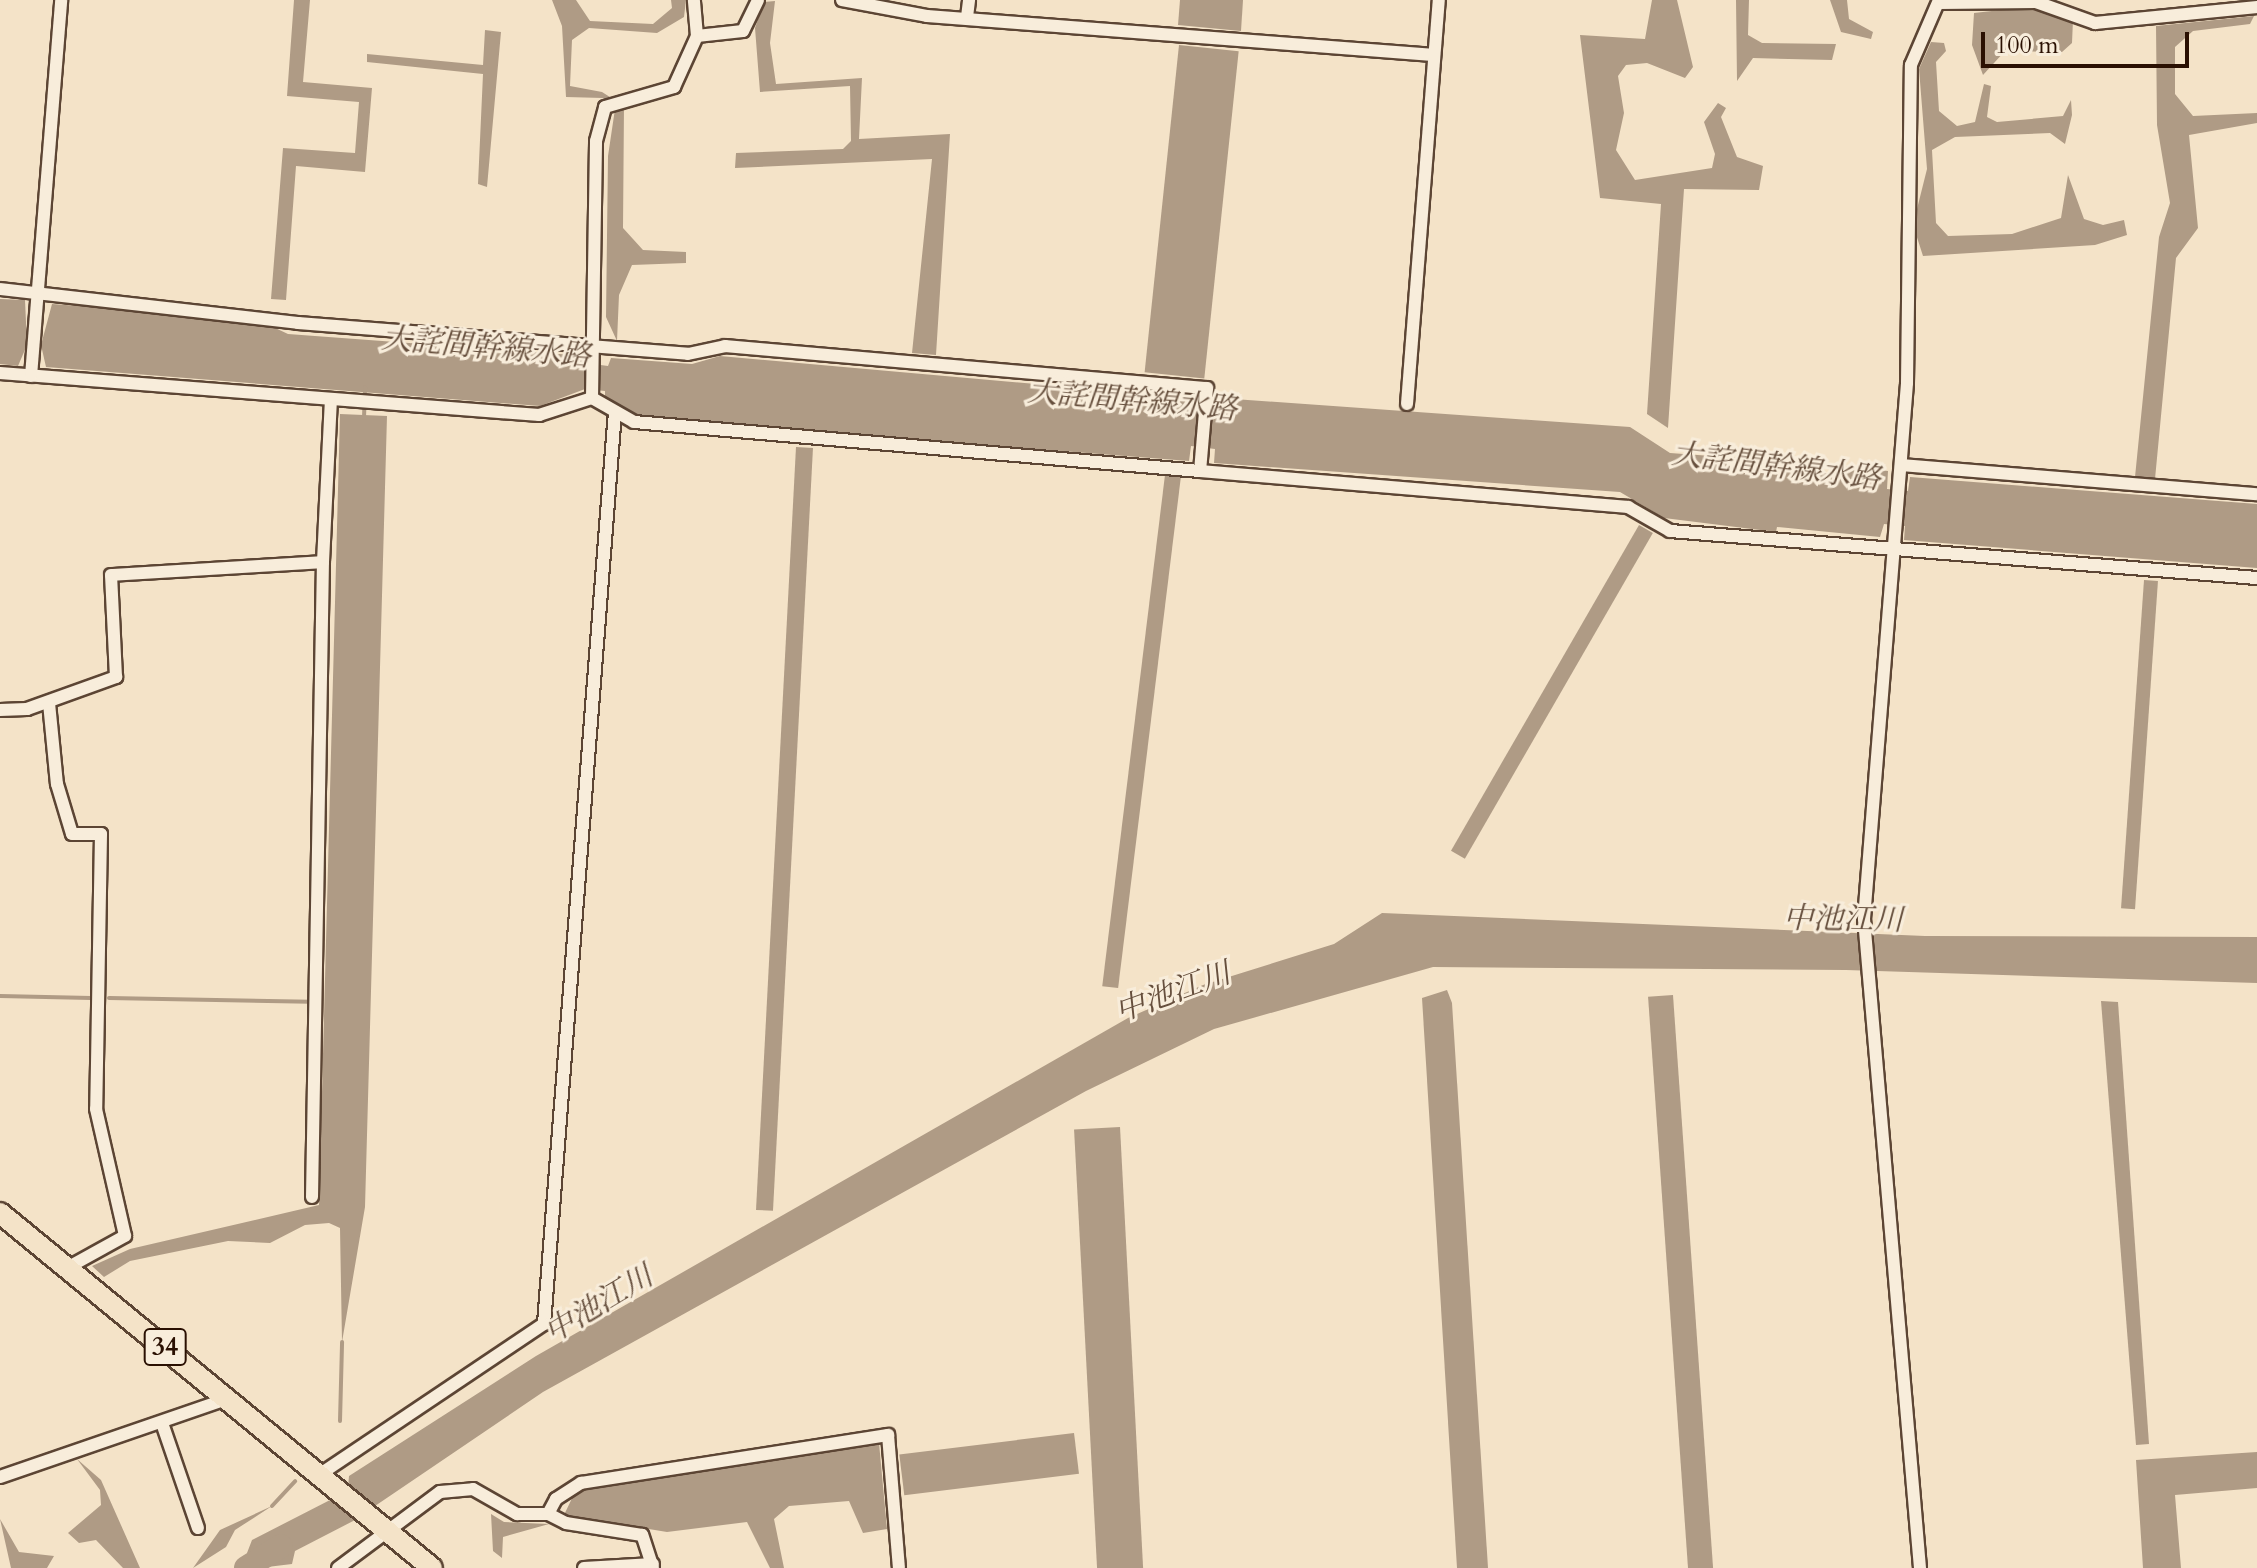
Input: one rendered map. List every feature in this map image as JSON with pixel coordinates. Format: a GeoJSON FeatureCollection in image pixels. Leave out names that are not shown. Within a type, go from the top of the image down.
{"type":"FeatureCollection","features":[{"type":"Feature","properties":{"kind":"highway","name":"34"},"geometry":{"type":"LineString","coordinates":[[0,1213],[432,1568]]}},
{"type":"Feature","properties":{"kind":"street"},"geometry":{"type":"LineString","coordinates":[[31,376],[61,0]]}},
{"type":"Feature","properties":{"kind":"street"},"geometry":{"type":"LineString","coordinates":[[592,398],[596,354],[596,141],[605,107],[626,97],[674,87],[697,36],[694,0]]}},
{"type":"Feature","properties":{"kind":"street"},"geometry":{"type":"LineString","coordinates":[[697,36],[743,31],[758,0]]}},
{"type":"Feature","properties":{"kind":"street"},"geometry":{"type":"LineString","coordinates":[[842,0],[967,17],[1434,55]]}},
{"type":"Feature","properties":{"kind":"street"},"geometry":{"type":"LineString","coordinates":[[967,17],[969,0]]}},
{"type":"Feature","properties":{"kind":"street"},"geometry":{"type":"LineString","coordinates":[[1407,404],[1439,0]]}},
{"type":"Feature","properties":{"kind":"street"},"geometry":{"type":"LineString","coordinates":[[1920,1568],[1863,982],[1864,919],[1901,465],[1911,65],[1939,1],[2036,2],[2095,23],[2257,7]]}},
{"type":"Feature","properties":{"kind":"street"},"geometry":{"type":"LineString","coordinates":[[0,289],[596,354],[688,354],[725,346],[1207,388],[1200,471]]}},
{"type":"Feature","properties":{"kind":"street"},"geometry":{"type":"LineString","coordinates":[[0,373],[539,415],[592,398],[634,422],[1628,507],[1670,531],[2257,578]]}},
{"type":"Feature","properties":{"kind":"street"},"geometry":{"type":"LineString","coordinates":[[312,1197],[323,562],[331,401]]}},
{"type":"Feature","properties":{"kind":"street"},"geometry":{"type":"LineString","coordinates":[[324,1479],[544,1324],[615,412]]}},
{"type":"Feature","properties":{"kind":"street"},"geometry":{"type":"LineString","coordinates":[[1901,465],[2257,494]]}},
{"type":"Feature","properties":{"kind":"street"},"geometry":{"type":"LineString","coordinates":[[0,710],[49,703],[116,677],[111,575],[323,562]]}},
{"type":"Feature","properties":{"kind":"street"},"geometry":{"type":"LineString","coordinates":[[49,703],[54,769],[72,834],[101,834],[96,1109],[125,1236],[67,1268]]}},
{"type":"Feature","properties":{"kind":"street"},"geometry":{"type":"LineString","coordinates":[[0,1477],[227,1399]]}},
{"type":"Feature","properties":{"kind":"street"},"geometry":{"type":"LineString","coordinates":[[162,1423],[198,1528]]}},
{"type":"Feature","properties":{"kind":"street"},"geometry":{"type":"LineString","coordinates":[[548,1514],[564,1490],[581,1483],[888,1435],[899,1568]]}},
{"type":"Feature","properties":{"kind":"street"},"geometry":{"type":"LineString","coordinates":[[338,1568],[382,1527],[440,1492],[473,1489],[517,1514],[548,1514],[642,1535],[653,1566],[584,1568]]}},
{"type":"Feature","properties":{"kind":"water"},"geometry":{"type":"Polygon","coordinates":[[[294,0],[310,0],[303,82],[372,88],[365,172],[296,166],[286,300],[271,299],[283,148],[355,153],[359,102],[287,96],[294,0]]]}},
{"type":"Feature","properties":{"kind":"water"},"geometry":{"type":"Polygon","coordinates":[[[552,0],[576,0],[590,21],[653,24],[672,8],[671,0],[686,0],[684,17],[657,33],[589,28],[572,40],[570,86],[602,92],[624,106],[623,228],[643,250],[686,252],[686,263],[632,265],[619,295],[617,341],[606,317],[608,156],[615,109],[603,98],[566,97],[562,26],[552,0]]]}},
{"type":"Feature","properties":{"kind":"water"},"geometry":{"type":"Polygon","coordinates":[[[1180,0],[1243,0],[1241,31],[1178,25],[1180,0]]]}},
{"type":"Feature","properties":{"kind":"water"},"geometry":{"type":"Polygon","coordinates":[[[1652,0],[1677,0],[1693,67],[1685,78],[1647,63],[1626,65],[1618,76],[1624,113],[1616,150],[1635,180],[1712,168],[1715,154],[1704,122],[1718,103],[1726,108],[1721,117],[1737,157],[1763,166],[1759,190],[1684,189],[1668,428],[1647,414],[1661,204],[1600,198],[1580,35],[1645,39],[1652,0]]]}},
{"type":"Feature","properties":{"kind":"water"},"geometry":{"type":"Polygon","coordinates":[[[1736,0],[1749,0],[1748,35],[1762,43],[1836,44],[1832,60],[1753,58],[1737,81],[1736,0]]]}},
{"type":"Feature","properties":{"kind":"water"},"geometry":{"type":"Polygon","coordinates":[[[1830,0],[1847,0],[1849,19],[1873,32],[1871,39],[1841,32],[1830,0]]]}},
{"type":"Feature","properties":{"kind":"water"},"geometry":{"type":"Polygon","coordinates":[[[775,1],[770,43],[776,84],[862,78],[859,139],[950,134],[936,355],[912,353],[932,159],[735,168],[736,153],[843,149],[851,141],[850,86],[760,92],[755,28],[764,2],[775,1]]]}},
{"type":"Feature","properties":{"kind":"water"},"geometry":{"type":"Polygon","coordinates":[[[2036,6],[2073,20],[2072,43],[2062,52],[2005,51],[1983,75],[1972,45],[1974,13],[2036,6]]]}},
{"type":"Feature","properties":{"kind":"water"},"geometry":{"type":"Polygon","coordinates":[[[2254,16],[2250,24],[2193,31],[2175,47],[2175,94],[2193,116],[2257,113],[2257,123],[2189,135],[2198,228],[2176,258],[2155,479],[2135,477],[2159,237],[2170,203],[2157,125],[2156,26],[2254,16]]]}},
{"type":"Feature","properties":{"kind":"water"},"geometry":{"type":"Polygon","coordinates":[[[485,30],[501,32],[487,187],[478,184],[483,74],[367,62],[367,54],[483,65],[485,30]]]}},
{"type":"Feature","properties":{"kind":"water"},"geometry":{"type":"Polygon","coordinates":[[[1931,42],[1944,43],[1946,51],[1936,62],[1939,111],[1957,126],[1975,122],[1984,84],[1991,86],[1987,117],[1997,122],[2063,116],[2071,100],[2072,115],[2065,144],[2050,133],[1955,137],[1932,150],[1936,223],[1948,236],[2012,234],[2061,218],[2068,175],[2084,219],[2103,225],[2124,220],[2127,235],[2095,245],[1923,256],[1913,225],[1927,169],[1919,69],[1931,42]]]}},
{"type":"Feature","properties":{"kind":"water"},"geometry":{"type":"Polygon","coordinates":[[[1179,45],[1239,51],[1204,378],[1145,372],[1179,45]]]}},
{"type":"Feature","properties":{"kind":"water"},"geometry":{"type":"Polygon","coordinates":[[[0,299],[25,300],[27,345],[18,366],[0,364],[0,299]]]}},
{"type":"Feature","properties":{"kind":"water","name":"大詫間幹線水路"},"geometry":{"type":"Polygon","coordinates":[[[52,304],[256,319],[288,334],[586,356],[586,363],[608,366],[611,358],[692,364],[720,356],[1194,398],[1194,410],[1218,413],[1220,398],[1630,427],[1670,453],[1780,461],[1787,468],[1834,474],[1846,466],[1888,471],[1887,489],[1908,491],[1910,477],[2257,504],[2257,568],[1904,540],[1905,526],[1884,524],[1880,537],[1777,527],[1776,532],[1664,518],[1620,492],[1214,463],[1215,449],[1191,446],[1189,461],[641,418],[605,399],[605,391],[585,389],[540,406],[46,367],[41,345],[52,304]]]}},
{"type":"Feature","properties":{"kind":"water"},"geometry":{"type":"Polygon","coordinates":[[[340,414],[387,416],[365,1207],[342,1342],[340,1228],[329,1223],[305,1225],[270,1243],[228,1241],[130,1261],[104,1277],[92,1266],[130,1249],[319,1205],[340,414]]]}},
{"type":"Feature","properties":{"kind":"water"},"geometry":{"type":"Polygon","coordinates":[[[796,447],[813,448],[773,1211],[756,1210],[796,447]]]}},
{"type":"Feature","properties":{"kind":"water"},"geometry":{"type":"Polygon","coordinates":[[[1165,475],[1181,477],[1118,988],[1102,986],[1165,475]]]}},
{"type":"Feature","properties":{"kind":"water"},"geometry":{"type":"Polygon","coordinates":[[[1639,525],[1653,533],[1465,859],[1451,851],[1639,525]]]}},
{"type":"Feature","properties":{"kind":"water"},"geometry":{"type":"Polygon","coordinates":[[[2144,580],[2158,581],[2135,909],[2121,908],[2144,580]]]}},
{"type":"Feature","properties":{"kind":"water"},"geometry":{"type":"Polygon","coordinates":[[[1382,913],[1925,936],[2257,937],[2257,983],[1846,970],[1433,967],[1214,1029],[1086,1091],[543,1392],[375,1506],[348,1488],[349,1476],[536,1356],[1128,1018],[1203,985],[1334,944],[1382,913]]]}},
{"type":"Feature","properties":{"kind":"water"},"geometry":{"type":"Polygon","coordinates":[[[1447,990],[1452,1003],[1488,1568],[1457,1568],[1422,998],[1447,990]]]}},
{"type":"Feature","properties":{"kind":"water"},"geometry":{"type":"Polygon","coordinates":[[[1673,995],[1713,1568],[1688,1568],[1648,997],[1673,995]]]}},
{"type":"Feature","properties":{"kind":"water"},"geometry":{"type":"Polygon","coordinates":[[[2101,1001],[2118,1002],[2149,1444],[2136,1445],[2101,1001]]]}},
{"type":"Feature","properties":{"kind":"water"},"geometry":{"type":"Polygon","coordinates":[[[1120,1127],[1143,1568],[1097,1568],[1074,1129],[1120,1127]]]}},
{"type":"Feature","properties":{"kind":"water"},"geometry":{"type":"Polygon","coordinates":[[[1074,1433],[1079,1474],[904,1495],[899,1454],[1074,1433]]]}},
{"type":"Feature","properties":{"kind":"water"},"geometry":{"type":"Polygon","coordinates":[[[879,1443],[887,1529],[863,1533],[849,1501],[789,1506],[774,1519],[784,1568],[770,1568],[747,1522],[667,1532],[564,1515],[575,1492],[879,1443]]]}},
{"type":"Feature","properties":{"kind":"water"},"geometry":{"type":"Polygon","coordinates":[[[2257,1452],[2257,1488],[2175,1495],[2181,1568],[2143,1568],[2136,1460],[2257,1452]]]}},
{"type":"Feature","properties":{"kind":"water"},"geometry":{"type":"Polygon","coordinates":[[[77,1459],[101,1480],[140,1568],[123,1568],[96,1540],[79,1543],[68,1533],[101,1505],[100,1490],[77,1459]]]}},
{"type":"Feature","properties":{"kind":"water"},"geometry":{"type":"Polygon","coordinates":[[[332,1499],[357,1519],[295,1551],[292,1564],[259,1568],[247,1553],[252,1540],[332,1499]]]}},
{"type":"Feature","properties":{"kind":"water"},"geometry":{"type":"Polygon","coordinates":[[[272,1506],[235,1530],[226,1547],[193,1568],[220,1530],[272,1506]]]}},
{"type":"Feature","properties":{"kind":"water"},"geometry":{"type":"Polygon","coordinates":[[[491,1514],[504,1522],[549,1524],[503,1537],[502,1558],[493,1551],[491,1514]]]}},
{"type":"Feature","properties":{"kind":"water"},"geometry":{"type":"Polygon","coordinates":[[[0,1519],[19,1552],[54,1556],[47,1568],[11,1568],[0,1519]]]}},
{"type":"Feature","properties":{"kind":"waterway"},"geometry":{"type":"LineString","coordinates":[[364,418],[365,387]]}},
{"type":"Feature","properties":{"kind":"waterway"},"geometry":{"type":"LineString","coordinates":[[0,996],[91,998]]}},
{"type":"Feature","properties":{"kind":"waterway"},"geometry":{"type":"LineString","coordinates":[[109,998],[310,1002]]}},
{"type":"Feature","properties":{"kind":"waterway"},"geometry":{"type":"LineString","coordinates":[[340,1421],[342,1342]]}},
{"type":"Feature","properties":{"kind":"waterway"},"geometry":{"type":"LineString","coordinates":[[272,1506],[295,1481]]}},
{"type":"Feature","properties":{"kind":"waterway","name":"中池江川"},"geometry":{"type":"LineString","coordinates":[[246,1568],[281,1546]]}}]}
